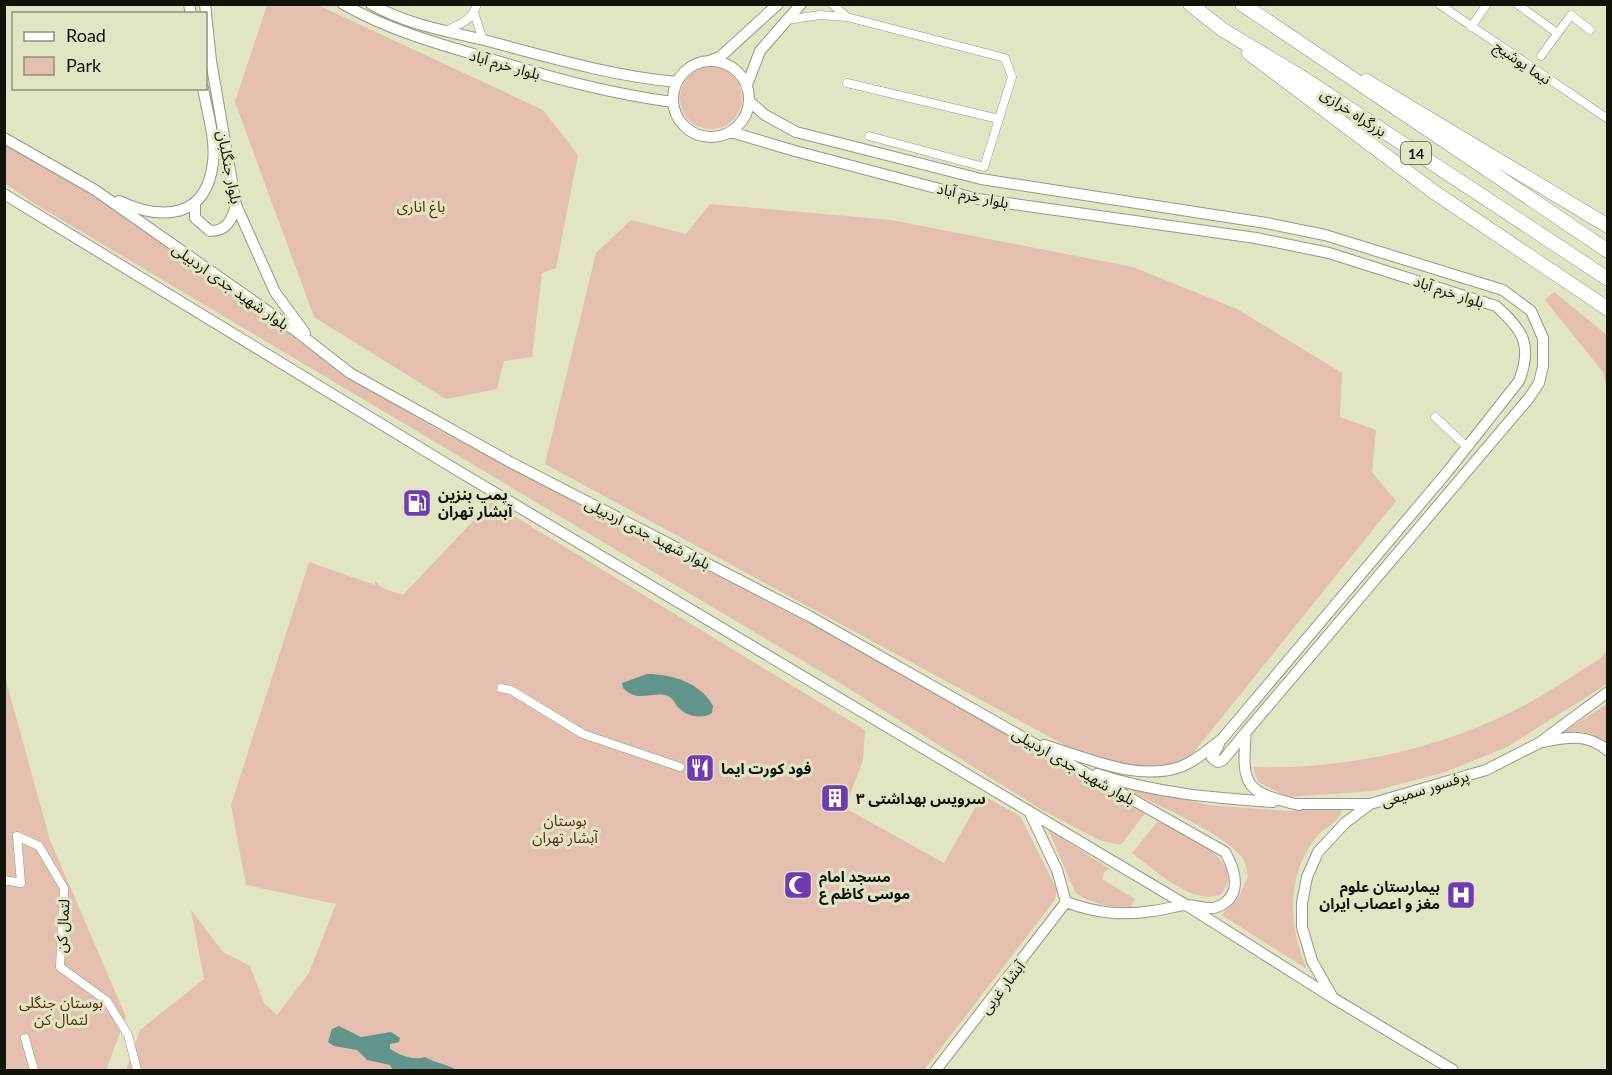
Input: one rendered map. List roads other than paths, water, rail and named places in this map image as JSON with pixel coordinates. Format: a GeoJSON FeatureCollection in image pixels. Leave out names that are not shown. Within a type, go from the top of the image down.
{"type":"FeatureCollection","features":[{"type":"Feature","properties":{"kind":"highway","name":"بزرگراه خرازی"},"geometry":{"type":"LineString","coordinates":[[1190,4],[1223,30],[1303,78],[1608,279]]}},
{"type":"Feature","properties":{"kind":"highway","name":"بزرگراه خرازی"},"geometry":{"type":"LineString","coordinates":[[1242,4],[1341,73],[1608,251]]}},
{"type":"Feature","properties":{"kind":"highway"},"geometry":{"type":"LineString","coordinates":[[1223,30],[1258,61],[1559,279],[1608,320]]}},
{"type":"Feature","properties":{"kind":"highway"},"geometry":{"type":"LineString","coordinates":[[1341,73],[1371,82],[1608,226]]}},
{"type":"Feature","properties":{"kind":"highway"},"geometry":{"type":"LineString","coordinates":[[1559,279],[1608,309]]}},
{"type":"Feature","properties":{"kind":"main road","name":"بلوار خرم آباد"},"geometry":{"type":"LineString","coordinates":[[343,4],[374,21],[447,47],[597,90],[673,102]]}},
{"type":"Feature","properties":{"kind":"main road","name":"بلوار خرم آباد"},"geometry":{"type":"LineString","coordinates":[[371,4],[385,13],[445,31],[621,76],[677,82]]}},
{"type":"Feature","properties":{"kind":"main road"},"geometry":{"type":"LineString","coordinates":[[778,4],[720,57],[690,67],[677,82],[673,102],[680,120],[694,133],[706,137],[719,136],[731,132],[743,118],[749,101],[747,85],[760,51],[801,4]]}},
{"type":"Feature","properties":{"kind":"main road","name":"بلوار جنگلبان"},"geometry":{"type":"LineString","coordinates":[[207,23],[211,61],[236,205],[275,292],[314,345]]}},
{"type":"Feature","properties":{"kind":"main road"},"geometry":{"type":"LineString","coordinates":[[710,61],[732,67],[747,85]]}},
{"type":"Feature","properties":{"kind":"main road","name":"بلوار جنگلبان"},"geometry":{"type":"LineString","coordinates":[[195,204],[210,177],[214,161],[203,90]]}},
{"type":"Feature","properties":{"kind":"main road","name":"بلوار خرم آباد"},"geometry":{"type":"LineString","coordinates":[[731,132],[978,199],[1256,238],[1329,253],[1496,306],[1517,325],[1524,342],[1524,367],[1511,392],[1448,471],[1222,738],[1212,758],[1218,762],[1246,732],[1458,478],[1496,438],[1539,383],[1545,353],[1538,323],[1531,311],[1503,290],[1325,235],[1266,223],[981,179],[796,132],[765,115],[749,101]]}},
{"type":"Feature","properties":{"kind":"main road","name":"بلوار شهید جدی اردبیلی"},"geometry":{"type":"LineString","coordinates":[[4,138],[95,190],[350,373],[500,457],[809,616],[1225,852],[1234,867],[1236,883],[1231,897],[1216,907],[1186,905]]}},
{"type":"Feature","properties":{"kind":"main road"},"geometry":{"type":"LineString","coordinates":[[95,190],[141,211],[163,215],[179,212],[195,204],[195,218],[210,231],[226,227],[236,205]]}},
{"type":"Feature","properties":{"kind":"main road","name":"بلوار شهید جدی اردبیلی"},"geometry":{"type":"LineString","coordinates":[[4,194],[450,466],[1186,905],[1333,998]]}},
{"type":"Feature","properties":{"kind":"main road"},"geometry":{"type":"LineString","coordinates":[[1448,471],[1458,478]]}},
{"type":"Feature","properties":{"kind":"main road","name":"پرفسور سمیعی"},"geometry":{"type":"LineString","coordinates":[[1453,1071],[1333,998],[1312,961],[1302,927],[1305,886],[1318,852],[1345,823],[1370,804],[1486,770],[1539,743],[1608,692]]}},
{"type":"Feature","properties":{"kind":"main road"},"geometry":{"type":"LineString","coordinates":[[1246,732],[1244,763],[1247,779],[1255,790],[1264,796],[1299,804]]}},
{"type":"Feature","properties":{"kind":"main road"},"geometry":{"type":"LineString","coordinates":[[1539,743],[1573,736],[1602,746],[1608,751]]}},
{"type":"Feature","properties":{"kind":"main road","name":"بلوار خرم آباد"},"geometry":{"type":"LineString","coordinates":[[1028,740],[1142,773],[1180,767],[1196,759],[1222,738]]}},
{"type":"Feature","properties":{"kind":"main road"},"geometry":{"type":"LineString","coordinates":[[1072,766],[1128,784],[1186,796],[1299,804],[1370,804]]}},
{"type":"Feature","properties":{"kind":"main road"},"geometry":{"type":"LineString","coordinates":[[1029,811],[1057,870],[1066,902],[1103,913],[1127,914],[1186,905]]}},
{"type":"Feature","properties":{"kind":"main road","name":"آبشار غربی"},"geometry":{"type":"LineString","coordinates":[[936,1071],[1066,902]]}},
{"type":"Feature","properties":{"kind":"street"},"geometry":{"type":"LineString","coordinates":[[832,4],[847,17]]}},
{"type":"Feature","properties":{"kind":"street","name":"نیما یوشیج"},"geometry":{"type":"LineString","coordinates":[[1438,4],[1608,119]]}},
{"type":"Feature","properties":{"kind":"street"},"geometry":{"type":"LineString","coordinates":[[1471,27],[1487,4]]}},
{"type":"Feature","properties":{"kind":"street"},"geometry":{"type":"LineString","coordinates":[[1517,4],[1557,33]]}},
{"type":"Feature","properties":{"kind":"street"},"geometry":{"type":"LineString","coordinates":[[445,31],[467,21],[476,9]]}},
{"type":"Feature","properties":{"kind":"street"},"geometry":{"type":"LineString","coordinates":[[476,9],[483,40]]}},
{"type":"Feature","properties":{"kind":"street"},"geometry":{"type":"LineString","coordinates":[[785,21],[820,15],[847,17],[1005,58],[1012,77],[981,179]]}},
{"type":"Feature","properties":{"kind":"street"},"geometry":{"type":"LineString","coordinates":[[1540,56],[1570,15],[1590,30]]}},
{"type":"Feature","properties":{"kind":"street"},"geometry":{"type":"LineString","coordinates":[[847,83],[999,120]]}},
{"type":"Feature","properties":{"kind":"street"},"geometry":{"type":"LineString","coordinates":[[869,136],[984,167]]}},
{"type":"Feature","properties":{"kind":"street"},"geometry":{"type":"LineString","coordinates":[[915,162],[919,149]]}},
{"type":"Feature","properties":{"kind":"street"},"geometry":{"type":"LineString","coordinates":[[1435,417],[1467,447]]}},
{"type":"Feature","properties":{"kind":"street"},"geometry":{"type":"LineString","coordinates":[[501,688],[511,690],[583,734],[680,767]]}},
{"type":"Feature","properties":{"kind":"street","name":"لتمال کن"},"geometry":{"type":"LineString","coordinates":[[4,880],[21,883],[17,836],[39,846],[64,888],[60,967],[107,1001],[128,1035],[137,1071]]}},
{"type":"Feature","properties":{"kind":"street"},"geometry":{"type":"LineString","coordinates":[[25,1038],[34,1071]]}},
{"type":"Feature","properties":{"kind":"water"},"geometry":{"type":"Polygon","coordinates":[[[647,674],[685,681],[708,698],[713,706],[712,713],[701,717],[692,716],[677,707],[668,696],[657,694],[640,696],[629,693],[623,688],[622,683],[647,674]]]}},
{"type":"Feature","properties":{"kind":"water"},"geometry":{"type":"Polygon","coordinates":[[[339,1026],[361,1037],[391,1032],[400,1038],[399,1042],[390,1044],[390,1049],[411,1058],[425,1057],[457,1070],[393,1070],[390,1065],[367,1060],[357,1050],[334,1046],[328,1042],[332,1029],[339,1026]]]}},
{"type":"Feature","properties":{"kind":"place","name":"پمپ بنزین آبشار تهران"},"geometry":{"type":"Point","coordinates":[417,503]}},
{"type":"Feature","properties":{"kind":"place","name":"فود کورت ایما"},"geometry":{"type":"Point","coordinates":[700,768]}},
{"type":"Feature","properties":{"kind":"place","name":"سرویس بهداشتی ۳"},"geometry":{"type":"Point","coordinates":[835,798]}},
{"type":"Feature","properties":{"kind":"place","name":"مسجد امام موسی کاظم ع"},"geometry":{"type":"Point","coordinates":[798,885]}},
{"type":"Feature","properties":{"kind":"place","name":"بیمارستان علوم مغز و اعصاب ایران"},"geometry":{"type":"Point","coordinates":[1461,895]}},
{"type":"Feature","properties":{"kind":"park label","name":"باغ اناری"},"geometry":{"type":"Point","coordinates":[421,206]}},
{"type":"Feature","properties":{"kind":"park label","name":"بوستان آبشار تهران"},"geometry":{"type":"Point","coordinates":[565,828]}},
{"type":"Feature","properties":{"kind":"park label","name":"بوستان جنگلی لتمال کن"},"geometry":{"type":"Point","coordinates":[61,1010]}}]}
